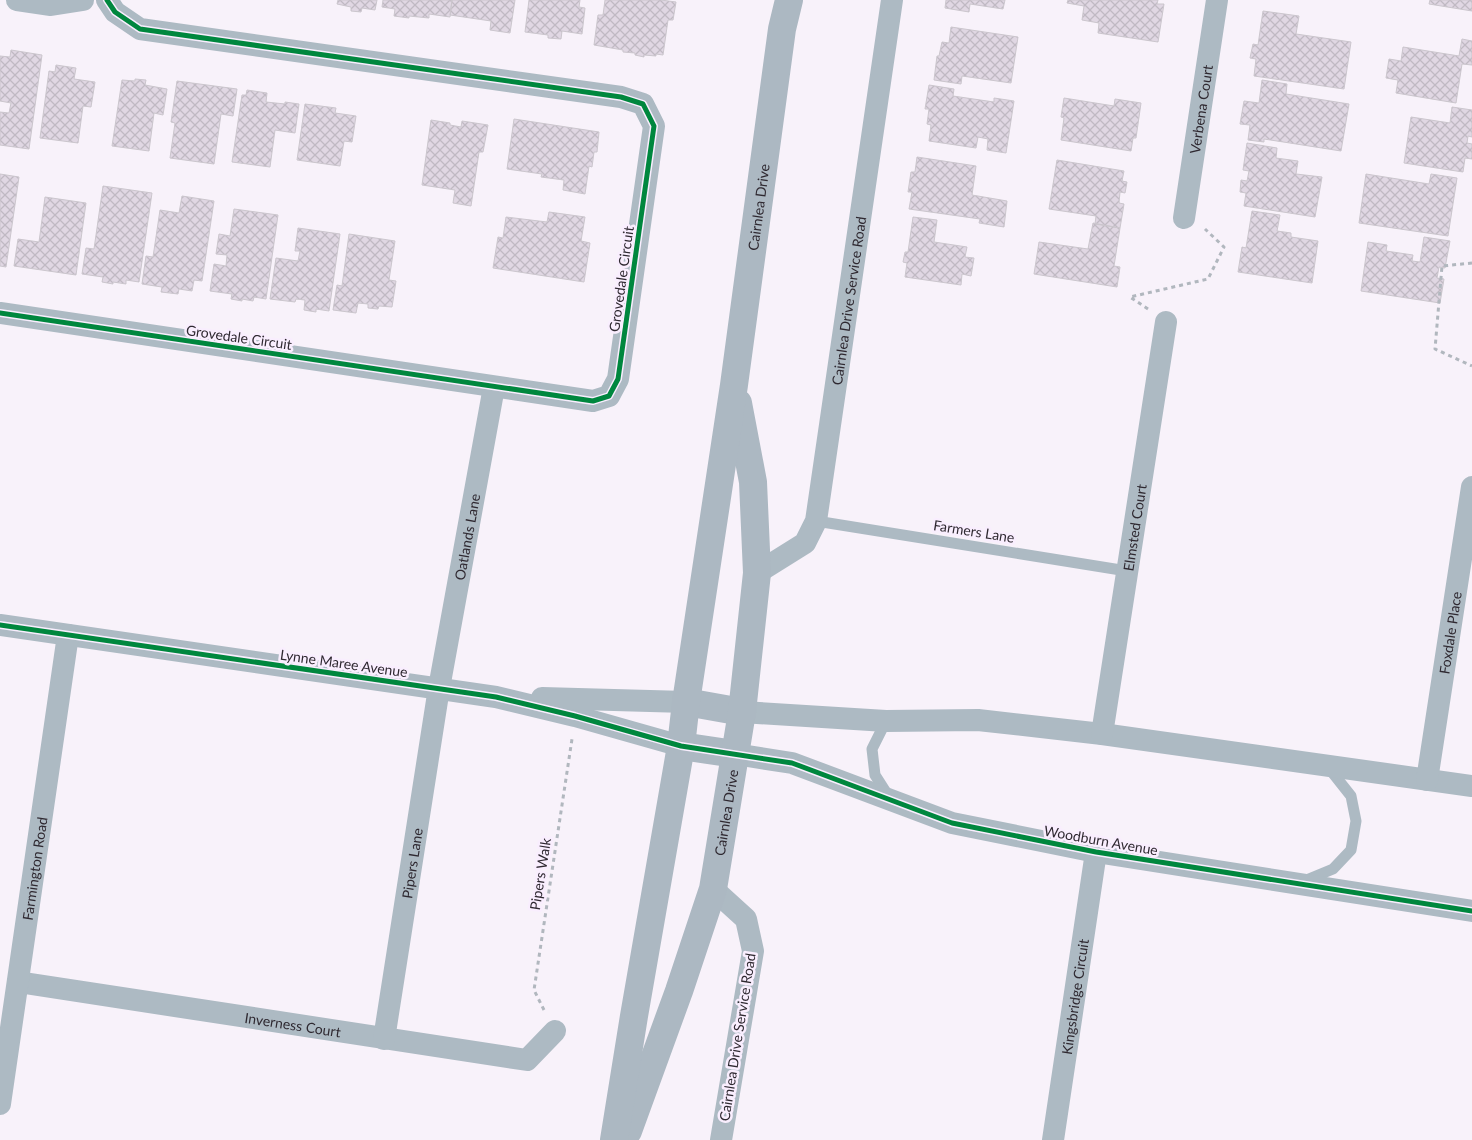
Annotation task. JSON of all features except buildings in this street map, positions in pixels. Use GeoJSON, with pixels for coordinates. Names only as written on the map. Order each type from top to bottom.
{"type":"FeatureCollection","features":[{"type":"Feature","properties":{"kind":"street"},"geometry":{"type":"LineString","coordinates":[[17,0],[51,5],[83,0]]}},
{"type":"Feature","properties":{"kind":"street","name":"Grovedale Circuit"},"geometry":{"type":"LineString","coordinates":[[0,313],[593,401],[609,396],[618,379],[654,126],[643,104],[621,97],[140,29],[115,12],[107,0]]}},
{"type":"Feature","properties":{"kind":"street","name":"Cairnlea Drive"},"geometry":{"type":"LineString","coordinates":[[614,1140],[681,746],[734,385],[782,29],[789,0]]}},
{"type":"Feature","properties":{"kind":"street","name":"Cairnlea Drive"},"geometry":{"type":"LineString","coordinates":[[782,29],[797,0]]}},
{"type":"Feature","properties":{"kind":"street","name":"Cairnlea Drive Service Road"},"geometry":{"type":"LineString","coordinates":[[757,573],[805,543],[816,521],[892,0]]}},
{"type":"Feature","properties":{"kind":"street","name":"Verbena Court"},"geometry":{"type":"LineString","coordinates":[[1184,214],[1217,0]]}},
{"type":"Feature","properties":{"kind":"street","name":"Elmsted Court"},"geometry":{"type":"LineString","coordinates":[[1102,734],[1166,322]]}},
{"type":"Feature","properties":{"kind":"street","name":"Cairnlea Drive"},"geometry":{"type":"LineString","coordinates":[[625,1140],[679,991],[713,889],[742,712],[757,573],[753,482],[734,385]]}},
{"type":"Feature","properties":{"kind":"street","name":"Oatlands Lane"},"geometry":{"type":"LineString","coordinates":[[439,688],[494,386]]}},
{"type":"Feature","properties":{"kind":"street","name":"Foxdale Place"},"geometry":{"type":"LineString","coordinates":[[1427,780],[1472,487]]}},
{"type":"Feature","properties":{"kind":"street","name":"Lynne Maree Avenue"},"geometry":{"type":"LineString","coordinates":[[0,625],[496,697],[575,716],[681,746]]}},
{"type":"Feature","properties":{"kind":"street","name":"Farmington Road"},"geometry":{"type":"LineString","coordinates":[[0,1104],[68,635]]}},
{"type":"Feature","properties":{"kind":"street","name":"Pipers Lane"},"geometry":{"type":"LineString","coordinates":[[384,1039],[439,688]]}},
{"type":"Feature","properties":{"kind":"street","name":"Lynne Maree Avenue"},"geometry":{"type":"LineString","coordinates":[[496,697],[686,702]]}},
{"type":"Feature","properties":{"kind":"street"},"geometry":{"type":"LineString","coordinates":[[686,702],[742,712],[886,720],[978,720],[1102,734],[1472,786]]}},
{"type":"Feature","properties":{"kind":"street"},"geometry":{"type":"LineString","coordinates":[[681,746],[735,754]]}},
{"type":"Feature","properties":{"kind":"street","name":"Woodburn Avenue"},"geometry":{"type":"LineString","coordinates":[[735,754],[792,763],[952,823],[1096,852],[1472,911]]}},
{"type":"Feature","properties":{"kind":"street","name":"Kingsbridge Circuit"},"geometry":{"type":"LineString","coordinates":[[1054,1140],[1096,852]]}},
{"type":"Feature","properties":{"kind":"street","name":"Cairnlea Drive Service Road"},"geometry":{"type":"LineString","coordinates":[[713,889],[746,919],[753,951],[721,1140]]}},
{"type":"Feature","properties":{"kind":"street","name":"Inverness Court"},"geometry":{"type":"LineString","coordinates":[[18,982],[527,1060],[555,1031]]}},
{"type":"Feature","properties":{"kind":"lane","name":"Farmers Lane"},"geometry":{"type":"LineString","coordinates":[[816,521],[1127,571]]}},
{"type":"Feature","properties":{"kind":"lane"},"geometry":{"type":"LineString","coordinates":[[886,720],[872,749],[875,774],[892,801]]}},
{"type":"Feature","properties":{"kind":"lane"},"geometry":{"type":"LineString","coordinates":[[1296,884],[1333,869],[1351,850],[1356,821],[1351,796],[1327,766]]}},
{"type":"Feature","properties":{"kind":"path"},"geometry":{"type":"LineString","coordinates":[[1166,322],[1130,297],[1208,279],[1224,246],[1184,214]]}},
{"type":"Feature","properties":{"kind":"path"},"geometry":{"type":"LineString","coordinates":[[1472,263],[1442,266],[1435,349],[1472,366]]}},
{"type":"Feature","properties":{"kind":"cycle path"},"geometry":{"type":"LineString","coordinates":[[0,313],[593,401],[609,396],[618,379],[654,126],[643,104],[621,97],[140,29],[115,12],[107,0]]}},
{"type":"Feature","properties":{"kind":"cycle path"},"geometry":{"type":"LineString","coordinates":[[0,625],[496,697],[575,716],[681,746],[792,763],[952,823],[1096,852],[1472,911]]}}]}
